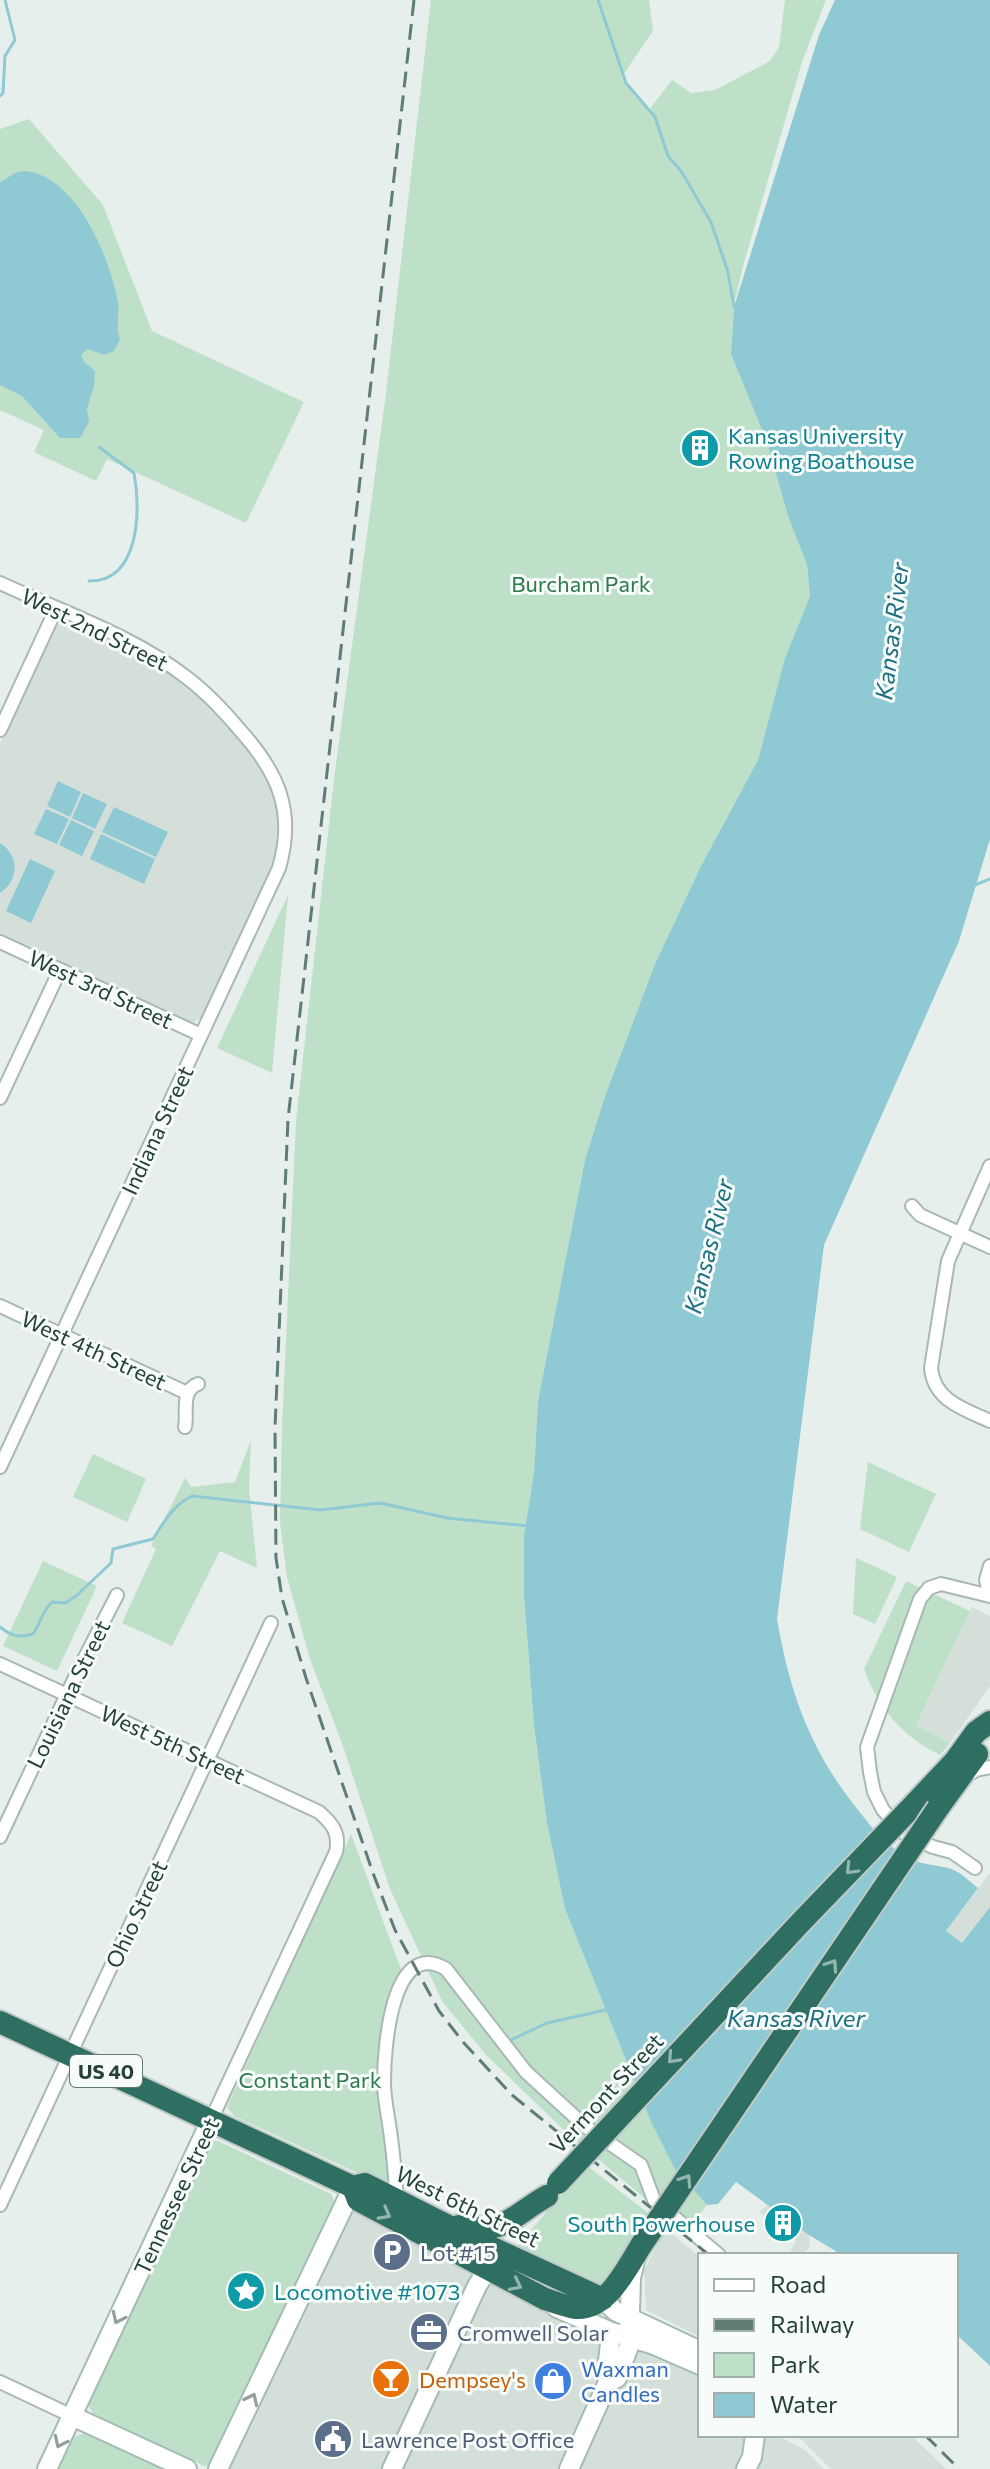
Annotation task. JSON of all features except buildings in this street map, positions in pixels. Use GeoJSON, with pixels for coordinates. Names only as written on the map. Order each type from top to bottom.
{"type":"FeatureCollection","features":[{"type":"Feature","properties":{"kind":"highway","name":"US 40"},"geometry":{"type":"LineString","coordinates":[[603,2299],[640,2249],[955,1761],[976,1732],[990,1722]]}},
{"type":"Feature","properties":{"kind":"highway","name":"US 40"},"geometry":{"type":"LineString","coordinates":[[930,1802],[955,1786],[990,1734]]}},
{"type":"Feature","properties":{"kind":"highway","name":"Vermont Street"},"geometry":{"type":"LineString","coordinates":[[494,2261],[552,2189],[801,1922],[930,1802]]}},
{"type":"Feature","properties":{"kind":"highway","name":"West 6th Street"},"geometry":{"type":"LineString","coordinates":[[0,2022],[353,2187],[365,2184],[397,2200],[439,2222],[545,2299],[577,2308],[590,2307],[603,2299]]}},
{"type":"Feature","properties":{"kind":"highway","name":"West 6th Street"},"geometry":{"type":"LineString","coordinates":[[353,2187],[358,2200],[494,2261],[603,2299]]}},
{"type":"Feature","properties":{"kind":"highway","name":"US 40"},"geometry":{"type":"LineString","coordinates":[[439,2222],[494,2229],[552,2189]]}},
{"type":"Feature","properties":{"kind":"street","name":"West 2nd Street"},"geometry":{"type":"LineString","coordinates":[[0,583],[143,650],[186,676],[252,744],[280,788]]}},
{"type":"Feature","properties":{"kind":"street"},"geometry":{"type":"LineString","coordinates":[[0,730],[56,609]]}},
{"type":"Feature","properties":{"kind":"street","name":"Indiana Street"},"geometry":{"type":"LineString","coordinates":[[0,1467],[279,868],[285,829],[280,788]]}},
{"type":"Feature","properties":{"kind":"street","name":"West 3rd Street"},"geometry":{"type":"LineString","coordinates":[[0,942],[201,1035]]}},
{"type":"Feature","properties":{"kind":"street"},"geometry":{"type":"LineString","coordinates":[[0,1098],[60,970]]}},
{"type":"Feature","properties":{"kind":"street"},"geometry":{"type":"LineString","coordinates":[[990,1166],[945,1271],[932,1379],[936,1390],[949,1402],[990,1421]]}},
{"type":"Feature","properties":{"kind":"street"},"geometry":{"type":"LineString","coordinates":[[912,1206],[920,1215],[990,1247]]}},
{"type":"Feature","properties":{"kind":"street","name":"West 4th Street"},"geometry":{"type":"LineString","coordinates":[[0,1306],[187,1393]]}},
{"type":"Feature","properties":{"kind":"street"},"geometry":{"type":"LineString","coordinates":[[185,1427],[187,1393],[198,1384]]}},
{"type":"Feature","properties":{"kind":"street"},"geometry":{"type":"LineString","coordinates":[[975,1868],[952,1852],[904,1833],[883,1810],[874,1792],[867,1747],[920,1599],[929,1588],[941,1584],[990,1596],[986,1580],[990,1566]]}},
{"type":"Feature","properties":{"kind":"street","name":"Louisiana Street"},"geometry":{"type":"LineString","coordinates":[[0,1837],[117,1595]]}},
{"type":"Feature","properties":{"kind":"street","name":"Ohio Street"},"geometry":{"type":"LineString","coordinates":[[0,2205],[271,1623]]}},
{"type":"Feature","properties":{"kind":"street","name":"West 5th Street"},"geometry":{"type":"LineString","coordinates":[[0,1664],[319,1812],[337,1835]]}},
{"type":"Feature","properties":{"kind":"street"},"geometry":{"type":"LineString","coordinates":[[955,1786],[976,1770],[990,1767]]}},
{"type":"Feature","properties":{"kind":"street","name":"Tennessee Street"},"geometry":{"type":"LineString","coordinates":[[47,2469],[336,1852],[337,1835]]}},
{"type":"Feature","properties":{"kind":"street"},"geometry":{"type":"LineString","coordinates":[[397,2200],[383,2085],[389,2027],[402,1981],[414,1967],[431,1963],[446,1969],[526,2072],[586,2127],[641,2165],[654,2200],[717,2253]]}},
{"type":"Feature","properties":{"kind":"street"},"geometry":{"type":"LineString","coordinates":[[218,2469],[353,2187]]}},
{"type":"Feature","properties":{"kind":"street"},"geometry":{"type":"LineString","coordinates":[[608,2382],[617,2378],[630,2338],[631,2278],[640,2249]]}},
{"type":"Feature","properties":{"kind":"street","name":"Vermont Street"},"geometry":{"type":"LineString","coordinates":[[392,2469],[477,2286],[494,2261]]}},
{"type":"Feature","properties":{"kind":"street","name":"West 6th Street"},"geometry":{"type":"LineString","coordinates":[[545,2299],[562,2312],[698,2364]]}},
{"type":"Feature","properties":{"kind":"street","name":"West 6th Street"},"geometry":{"type":"LineString","coordinates":[[603,2299],[615,2311],[698,2350]]}},
{"type":"Feature","properties":{"kind":"street"},"geometry":{"type":"LineString","coordinates":[[569,2469],[608,2382],[609,2331]]}},
{"type":"Feature","properties":{"kind":"street"},"geometry":{"type":"LineString","coordinates":[[0,2382],[187,2469]]}},
{"type":"Feature","properties":{"kind":"street"},"geometry":{"type":"LineString","coordinates":[[746,2469],[752,2457],[755,2437]]}},
{"type":"Feature","properties":{"kind":"shaded area"},"geometry":{"type":"Polygon","coordinates":[[[61,621],[72,622],[160,665],[199,696],[252,754],[274,793],[276,846],[271,870],[202,1017],[193,1023],[0,936],[0,743],[54,629],[61,621]]]}},
{"type":"Feature","properties":{"kind":"shaded area"},"geometry":{"type":"Polygon","coordinates":[[[972,1607],[990,1616],[990,1686],[950,1743],[916,1727],[972,1607]]]}},
{"type":"Feature","properties":{"kind":"shaded area"},"geometry":{"type":"Polygon","coordinates":[[[990,1873],[990,1907],[962,1943],[946,1931],[990,1873]]]}},
{"type":"Feature","properties":{"kind":"shaded area"},"geometry":{"type":"Polygon","coordinates":[[[353,2187],[471,2261],[698,2364],[698,2437],[780,2437],[805,2450],[824,2469],[218,2469],[353,2187]]]}},
{"type":"Feature","properties":{"kind":"shaded area","name":"South Powerhouse"},"geometry":{"type":"Polygon","coordinates":[[[769,2204],[809,2235],[810,2247],[804,2253],[789,2253],[796,2241],[759,2212],[769,2204]]]}},
{"type":"Feature","properties":{"kind":"shaded area"},"geometry":{"type":"Polygon","coordinates":[[[666,2229],[698,2255],[698,2336],[646,2310],[644,2270],[666,2229]]]}},
{"type":"Feature","properties":{"kind":"shaded area"},"geometry":{"type":"Polygon","coordinates":[[[799,2437],[913,2437],[946,2469],[831,2469],[799,2437]]]}},
{"type":"Feature","properties":{"kind":"green space","name":"Burcham Park"},"geometry":{"type":"Polygon","coordinates":[[[431,0],[649,0],[653,31],[623,75],[633,94],[649,110],[672,80],[691,93],[715,90],[770,61],[779,47],[785,0],[826,0],[802,62],[742,270],[734,305],[731,354],[767,442],[788,516],[807,565],[810,596],[785,658],[758,760],[701,866],[655,964],[605,1096],[585,1160],[538,1401],[534,1473],[524,1535],[524,1596],[534,1725],[547,1823],[565,1909],[651,2122],[675,2168],[707,2205],[685,2232],[568,2134],[486,2055],[442,2001],[390,1889],[344,1749],[310,1659],[287,1577],[280,1523],[296,1121],[334,779],[386,393],[431,0]]]}},
{"type":"Feature","properties":{"kind":"green space"},"geometry":{"type":"Polygon","coordinates":[[[29,119],[103,205],[152,331],[304,402],[246,523],[107,459],[96,481],[34,452],[44,430],[0,410],[0,129],[29,119]]]}},
{"type":"Feature","properties":{"kind":"green space"},"geometry":{"type":"Polygon","coordinates":[[[288,895],[272,1073],[217,1048],[288,895]]]}},
{"type":"Feature","properties":{"kind":"green space"},"geometry":{"type":"Polygon","coordinates":[[[251,1440],[249,1488],[257,1568],[220,1551],[172,1646],[122,1623],[156,1549],[151,1546],[185,1478],[191,1487],[235,1482],[251,1440]]]}},
{"type":"Feature","properties":{"kind":"green space"},"geometry":{"type":"Polygon","coordinates":[[[93,1454],[146,1479],[127,1522],[73,1497],[93,1454]]]}},
{"type":"Feature","properties":{"kind":"green space"},"geometry":{"type":"Polygon","coordinates":[[[868,1462],[936,1494],[909,1552],[860,1529],[868,1462]]]}},
{"type":"Feature","properties":{"kind":"green space"},"geometry":{"type":"Polygon","coordinates":[[[856,1558],[897,1577],[875,1624],[853,1614],[856,1558]]]}},
{"type":"Feature","properties":{"kind":"green space"},"geometry":{"type":"Polygon","coordinates":[[[43,1561],[97,1586],[57,1671],[3,1646],[43,1561]]]}},
{"type":"Feature","properties":{"kind":"green space"},"geometry":{"type":"Polygon","coordinates":[[[906,1581],[970,1611],[916,1726],[950,1743],[940,1755],[914,1739],[893,1720],[864,1669],[906,1581]]]}},
{"type":"Feature","properties":{"kind":"green space","name":"Constant Park"},"geometry":{"type":"Polygon","coordinates":[[[351,1834],[402,1972],[378,2058],[390,2188],[234,2116],[227,2107],[351,1834]]]}},
{"type":"Feature","properties":{"kind":"green space"},"geometry":{"type":"Polygon","coordinates":[[[211,2141],[218,2141],[331,2194],[335,2202],[213,2464],[204,2466],[94,2415],[87,2403],[211,2141]]]}},
{"type":"Feature","properties":{"kind":"green space"},"geometry":{"type":"Polygon","coordinates":[[[586,2165],[652,2216],[603,2289],[515,2249],[586,2165]]]}},
{"type":"Feature","properties":{"kind":"green space"},"geometry":{"type":"Polygon","coordinates":[[[84,2433],[164,2469],[56,2469],[70,2439],[84,2433]]]}},
{"type":"Feature","properties":{"kind":"water","name":"Kansas River"},"geometry":{"type":"Polygon","coordinates":[[[835,0],[990,0],[990,839],[959,941],[824,1245],[777,1619],[788,1672],[804,1720],[841,1788],[871,1826],[896,1850],[916,1861],[952,1869],[978,1888],[946,1931],[962,1943],[990,1907],[990,2366],[958,2336],[958,2253],[839,2253],[736,2182],[718,2204],[707,2205],[675,2169],[651,2122],[565,1909],[547,1823],[534,1725],[524,1596],[524,1535],[534,1473],[538,1401],[585,1160],[605,1096],[655,964],[701,866],[758,760],[785,658],[810,596],[807,565],[788,516],[767,442],[731,354],[734,307],[819,35],[835,0]]]}},
{"type":"Feature","properties":{"kind":"water"},"geometry":{"type":"Polygon","coordinates":[[[26,171],[44,177],[61,188],[88,222],[107,264],[118,303],[120,339],[114,351],[104,355],[88,349],[81,355],[95,371],[87,409],[89,422],[80,438],[60,438],[22,396],[0,385],[0,182],[17,172],[26,171]]]}},
{"type":"Feature","properties":{"kind":"water"},"geometry":{"type":"Polygon","coordinates":[[[58,781],[81,792],[70,817],[47,806],[58,781]]]}},
{"type":"Feature","properties":{"kind":"water"},"geometry":{"type":"Polygon","coordinates":[[[83,793],[107,804],[95,829],[72,818],[83,793]]]}},
{"type":"Feature","properties":{"kind":"water"},"geometry":{"type":"Polygon","coordinates":[[[114,807],[168,832],[156,857],[102,832],[114,807]]]}},
{"type":"Feature","properties":{"kind":"water"},"geometry":{"type":"Polygon","coordinates":[[[46,809],[69,819],[57,844],[34,834],[46,809]]]}},
{"type":"Feature","properties":{"kind":"water"},"geometry":{"type":"Polygon","coordinates":[[[71,820],[94,831],[82,856],[59,845],[71,820]]]}},
{"type":"Feature","properties":{"kind":"water"},"geometry":{"type":"Polygon","coordinates":[[[101,834],[155,859],[144,884],[90,859],[101,834]]]}},
{"type":"Feature","properties":{"kind":"water"},"geometry":{"type":"Polygon","coordinates":[[[0,843],[11,854],[15,868],[11,882],[0,893],[0,843]]]}},
{"type":"Feature","properties":{"kind":"water"},"geometry":{"type":"Polygon","coordinates":[[[30,859],[55,871],[31,923],[6,911],[30,859]]]}},
{"type":"Feature","properties":{"kind":"waterway"},"geometry":{"type":"LineString","coordinates":[[0,96],[3,93],[5,56],[15,40],[5,0]]}},
{"type":"Feature","properties":{"kind":"waterway"},"geometry":{"type":"LineString","coordinates":[[598,0],[626,83],[655,117],[668,156],[681,171],[711,222],[728,272],[734,307]]}},
{"type":"Feature","properties":{"kind":"waterway"},"geometry":{"type":"LineString","coordinates":[[89,581],[106,578],[119,570],[133,541],[136,523],[134,473],[99,447]]}},
{"type":"Feature","properties":{"kind":"waterway"},"geometry":{"type":"LineString","coordinates":[[975,885],[990,879]]}},
{"type":"Feature","properties":{"kind":"waterway"},"geometry":{"type":"LineString","coordinates":[[0,1627],[15,1635],[33,1634],[52,1602],[65,1603],[76,1596],[111,1563],[113,1549],[153,1539],[174,1509],[192,1496],[321,1510],[380,1503],[447,1518],[529,1526]]}},
{"type":"Feature","properties":{"kind":"waterway"},"geometry":{"type":"LineString","coordinates":[[511,2040],[547,2023],[610,2009]]}},
{"type":"Feature","properties":{"kind":"railway"},"geometry":{"type":"LineString","coordinates":[[414,0],[288,1119],[275,1428],[276,1558],[282,1598],[306,1678],[373,1873],[395,1930],[439,2011],[512,2095],[707,2253]]}},
{"type":"Feature","properties":{"kind":"railway"},"geometry":{"type":"LineString","coordinates":[[927,2437],[959,2469]]}},
{"type":"Feature","properties":{"kind":"place","name":"Kansas University Rowing Boathouse"},"geometry":{"type":"Point","coordinates":[700,448]}},
{"type":"Feature","properties":{"kind":"place","name":"South Powerhouse"},"geometry":{"type":"Point","coordinates":[783,2223]}},
{"type":"Feature","properties":{"kind":"place","name":"Lot #15"},"geometry":{"type":"Point","coordinates":[392,2252]}},
{"type":"Feature","properties":{"kind":"place","name":"Locomotive #1073"},"geometry":{"type":"Point","coordinates":[246,2291]}},
{"type":"Feature","properties":{"kind":"place","name":"Cromwell Solar"},"geometry":{"type":"Point","coordinates":[429,2332]}},
{"type":"Feature","properties":{"kind":"place","name":"Dempsey's"},"geometry":{"type":"Point","coordinates":[391,2379]}},
{"type":"Feature","properties":{"kind":"place","name":"Waxman Candles"},"geometry":{"type":"Point","coordinates":[553,2381]}},
{"type":"Feature","properties":{"kind":"place","name":"Lawrence Post Office"},"geometry":{"type":"Point","coordinates":[333,2439]}}]}
